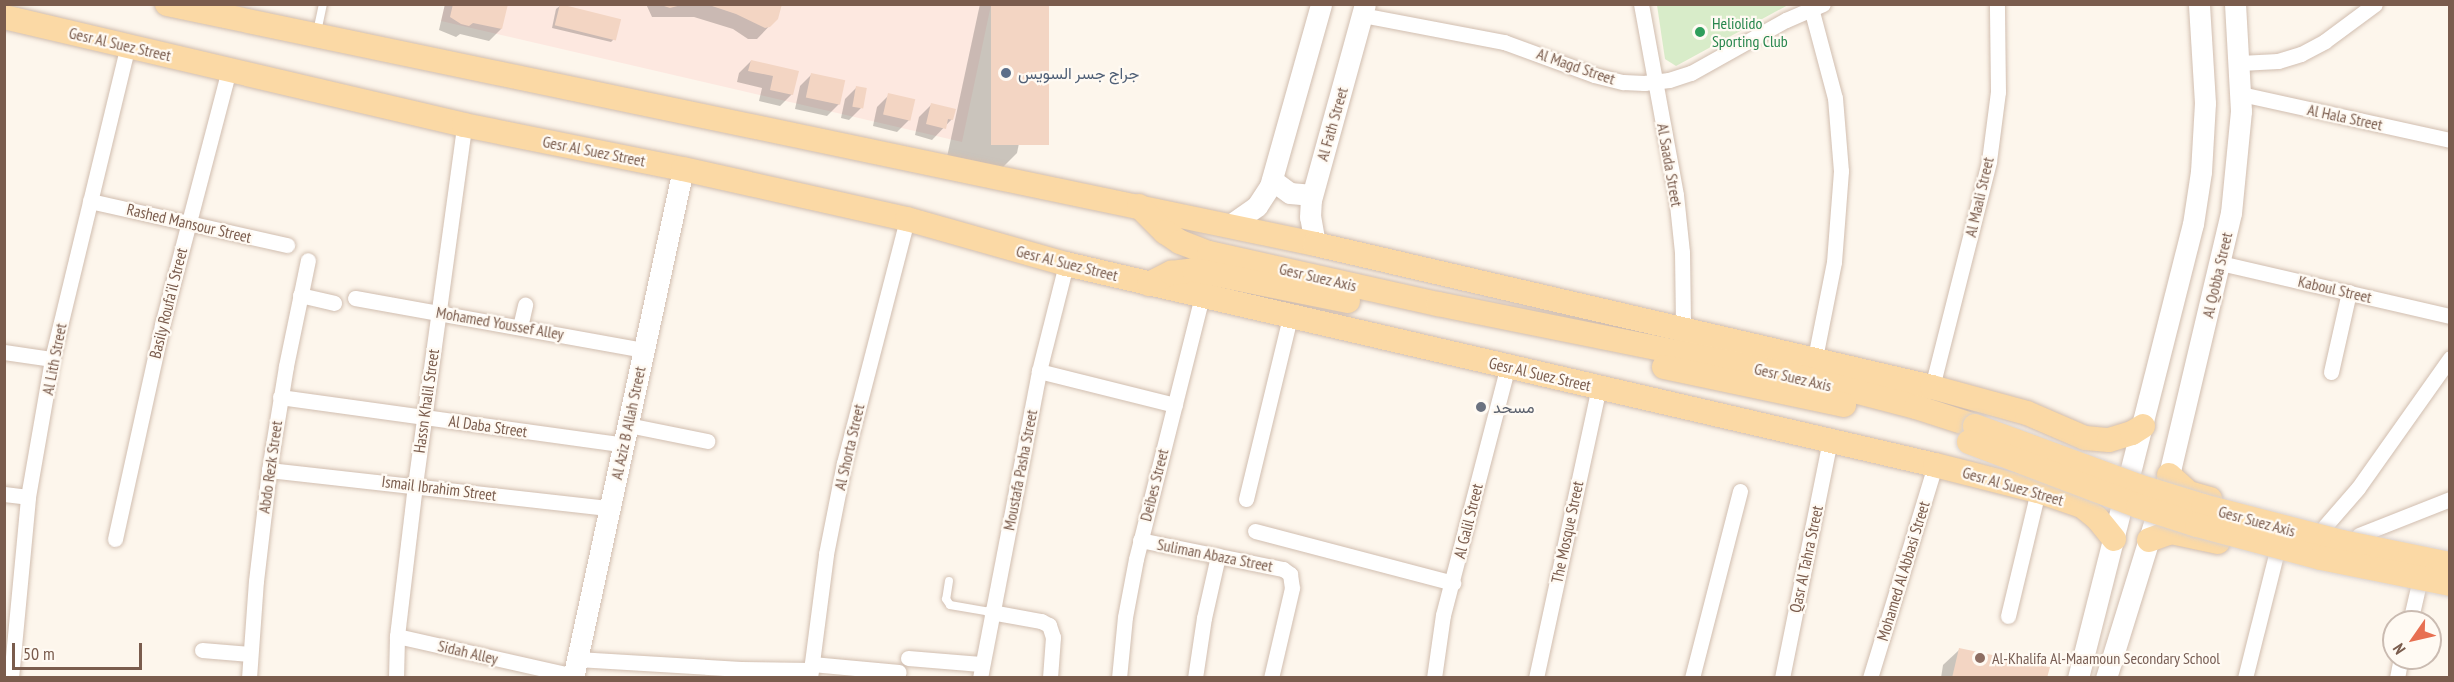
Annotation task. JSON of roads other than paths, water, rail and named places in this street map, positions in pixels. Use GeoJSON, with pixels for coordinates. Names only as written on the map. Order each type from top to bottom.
{"type":"FeatureCollection","features":[{"type":"Feature","properties":{"kind":"main road"},"geometry":{"type":"LineString","coordinates":[[167,4],[316,37],[1315,244],[1815,358],[1932,387],[2026,413],[2085,438],[2109,440],[2143,426]]}},
{"type":"Feature","properties":{"kind":"main road"},"geometry":{"type":"LineString","coordinates":[[1230,225],[1257,206],[1272,180],[1321,4]]}},
{"type":"Feature","properties":{"kind":"main road","name":"Al Qobba Street"},"geometry":{"type":"LineString","coordinates":[[2078,678],[2186,258],[2199,190],[2205,86],[2199,4]]}},
{"type":"Feature","properties":{"kind":"main road","name":"Al Qobba Street"},"geometry":{"type":"LineString","coordinates":[[2106,678],[2169,475],[2220,263],[2236,179],[2241,94],[2235,4]]}},
{"type":"Feature","properties":{"kind":"main road","name":"Al Fath Street"},"geometry":{"type":"LineString","coordinates":[[1315,244],[1310,217],[1312,195],[1363,10]]}},
{"type":"Feature","properties":{"kind":"main road","name":"Gesr Al Suez Street"},"geometry":{"type":"LineString","coordinates":[[4,17],[465,125],[683,169],[907,219],[1066,264],[1149,284],[1935,465],[2038,491],[2082,506],[2097,518],[2114,539]]}},
{"type":"Feature","properties":{"kind":"main road","name":"Al Aziz B Allah Street"},"geometry":{"type":"LineString","coordinates":[[575,671],[683,169]]}},
{"type":"Feature","properties":{"kind":"main road"},"geometry":{"type":"LineString","coordinates":[[1272,180],[1290,193],[1312,195]]}},
{"type":"Feature","properties":{"kind":"main road","name":"Gesr Suez Axis"},"geometry":{"type":"LineString","coordinates":[[1139,206],[1165,232],[1180,242],[1209,253],[1438,304],[1800,377],[1916,407],[1972,434],[2138,506],[2197,525],[2321,558],[2450,584]]}},
{"type":"Feature","properties":{"kind":"main road","name":"Gesr Suez Axis"},"geometry":{"type":"LineString","coordinates":[[1149,284],[1171,273],[1206,271],[1809,397],[1912,423],[1972,434],[2203,506],[2342,542],[2450,564]]}},
{"type":"Feature","properties":{"kind":"main road"},"geometry":{"type":"LineString","coordinates":[[2038,491],[2063,482],[2073,468],[2073,442],[2063,428]]}},
{"type":"Feature","properties":{"kind":"main road"},"geometry":{"type":"LineString","coordinates":[[2169,475],[2181,488],[2198,496],[2359,535],[2450,552]]}},
{"type":"Feature","properties":{"kind":"main road"},"geometry":{"type":"LineString","coordinates":[[2187,534],[2184,517],[2186,509],[2198,496]]}},
{"type":"Feature","properties":{"kind":"main road"},"geometry":{"type":"LineString","coordinates":[[2149,540],[2171,532],[2187,534],[2450,592]]}},
{"type":"Feature","properties":{"kind":"street","name":"Al Saada Street"},"geometry":{"type":"LineString","coordinates":[[1641,4],[1678,214],[1683,328]]}},
{"type":"Feature","properties":{"kind":"street","name":"Al Maali Street"},"geometry":{"type":"LineString","coordinates":[[1932,387],[1989,161],[1998,92],[1997,4]]}},
{"type":"Feature","properties":{"kind":"street"},"geometry":{"type":"LineString","coordinates":[[2240,63],[2278,61],[2301,54],[2325,41],[2375,4]]}},
{"type":"Feature","properties":{"kind":"street","name":"Al Magd Street"},"geometry":{"type":"LineString","coordinates":[[1363,10],[1504,42],[1613,80],[1654,82],[1698,69],[1817,6],[1835,98],[1841,171],[1834,262],[1815,358]]}},
{"type":"Feature","properties":{"kind":"street","name":"Al Lith Street"},"geometry":{"type":"LineString","coordinates":[[11,678],[28,497],[52,359],[128,46]]}},
{"type":"Feature","properties":{"kind":"street","name":"Basily Roufa'il Street"},"geometry":{"type":"LineString","coordinates":[[115,539],[188,222],[229,69]]}},
{"type":"Feature","properties":{"kind":"street","name":"Al Hala Street"},"geometry":{"type":"LineString","coordinates":[[2241,94],[2450,140]]}},
{"type":"Feature","properties":{"kind":"street","name":"Hassn Khalil Street"},"geometry":{"type":"LineString","coordinates":[[396,678],[397,636],[423,417],[465,125]]}},
{"type":"Feature","properties":{"kind":"street","name":"Rashed Mansour Street"},"geometry":{"type":"LineString","coordinates":[[90,201],[288,245]]}},
{"type":"Feature","properties":{"kind":"street","name":"Al Shorta Street"},"geometry":{"type":"LineString","coordinates":[[811,670],[826,554],[844,463],[907,219]]}},
{"type":"Feature","properties":{"kind":"street","name":"Abdo Rezk Street"},"geometry":{"type":"LineString","coordinates":[[249,678],[269,470],[280,398],[308,260]]}},
{"type":"Feature","properties":{"kind":"street","name":"Kaboul Street"},"geometry":{"type":"LineString","coordinates":[[2220,263],[2450,316]]}},
{"type":"Feature","properties":{"kind":"street","name":"Moustafa Pasha Street"},"geometry":{"type":"LineString","coordinates":[[980,671],[1040,371],[1066,264]]}},
{"type":"Feature","properties":{"kind":"street"},"geometry":{"type":"LineString","coordinates":[[2331,372],[2349,292]]}},
{"type":"Feature","properties":{"kind":"street"},"geometry":{"type":"LineString","coordinates":[[300,295],[334,303]]}},
{"type":"Feature","properties":{"kind":"street","name":"Deibes Street"},"geometry":{"type":"LineString","coordinates":[[1119,678],[1125,617],[1140,540],[1202,296]]}},
{"type":"Feature","properties":{"kind":"street","name":"Mohamed Youssef Alley"},"geometry":{"type":"LineString","coordinates":[[355,298],[438,311],[644,350]]}},
{"type":"Feature","properties":{"kind":"street"},"geometry":{"type":"LineString","coordinates":[[520,327],[525,304]]}},
{"type":"Feature","properties":{"kind":"street"},"geometry":{"type":"LineString","coordinates":[[1246,499],[1290,317]]}},
{"type":"Feature","properties":{"kind":"street"},"geometry":{"type":"LineString","coordinates":[[4,352],[52,359]]}},
{"type":"Feature","properties":{"kind":"street"},"geometry":{"type":"LineString","coordinates":[[2325,526],[2358,488],[2450,358]]}},
{"type":"Feature","properties":{"kind":"street","name":"Al Galil Street"},"geometry":{"type":"LineString","coordinates":[[1434,678],[1443,615],[1508,366]]}},
{"type":"Feature","properties":{"kind":"street"},"geometry":{"type":"LineString","coordinates":[[1040,371],[1175,405]]}},
{"type":"Feature","properties":{"kind":"street","name":"The Mosque Street"},"geometry":{"type":"LineString","coordinates":[[1536,678],[1599,387]]}},
{"type":"Feature","properties":{"kind":"street","name":"Al Daba Street"},"geometry":{"type":"LineString","coordinates":[[280,398],[423,417],[707,441]]}},
{"type":"Feature","properties":{"kind":"street","name":"Qasr Al Tahra Street"},"geometry":{"type":"LineString","coordinates":[[1782,678],[1830,441]]}},
{"type":"Feature","properties":{"kind":"street","name":"Mohamed Al Abbasi Street"},"geometry":{"type":"LineString","coordinates":[[1870,678],[1935,465]]}},
{"type":"Feature","properties":{"kind":"street","name":"Ismail Ibrahim Street"},"geometry":{"type":"LineString","coordinates":[[269,470],[610,508]]}},
{"type":"Feature","properties":{"kind":"street"},"geometry":{"type":"LineString","coordinates":[[2008,616],[2038,491]]}},
{"type":"Feature","properties":{"kind":"street"},"geometry":{"type":"LineString","coordinates":[[1692,678],[1740,492]]}},
{"type":"Feature","properties":{"kind":"street"},"geometry":{"type":"LineString","coordinates":[[4,494],[28,497]]}},
{"type":"Feature","properties":{"kind":"street"},"geometry":{"type":"LineString","coordinates":[[2359,535],[2450,499]]}},
{"type":"Feature","properties":{"kind":"street"},"geometry":{"type":"LineString","coordinates":[[1255,531],[1453,583]]}},
{"type":"Feature","properties":{"kind":"street","name":"Suliman Abaza Street"},"geometry":{"type":"LineString","coordinates":[[1140,540],[1283,569],[1292,578],[1293,588],[1271,678]]}},
{"type":"Feature","properties":{"kind":"street"},"geometry":{"type":"LineString","coordinates":[[2246,678],[2276,555]]}},
{"type":"Feature","properties":{"kind":"street"},"geometry":{"type":"LineString","coordinates":[[1195,678],[1204,618],[1218,556]]}},
{"type":"Feature","properties":{"kind":"street"},"geometry":{"type":"LineString","coordinates":[[2413,610],[2418,586]]}},
{"type":"Feature","properties":{"kind":"street"},"geometry":{"type":"LineString","coordinates":[[991,612],[1041,621],[1049,626],[1053,637],[1050,678]]}},
{"type":"Feature","properties":{"kind":"street","name":"Sidah Alley"},"geometry":{"type":"LineString","coordinates":[[397,636],[575,671],[899,672]]}},
{"type":"Feature","properties":{"kind":"street"},"geometry":{"type":"LineString","coordinates":[[202,650],[250,654]]}},
{"type":"Feature","properties":{"kind":"street"},"geometry":{"type":"LineString","coordinates":[[908,658],[980,671]]}},
{"type":"Feature","properties":{"kind":"lane"},"geometry":{"type":"LineString","coordinates":[[316,37],[323,4]]}},
{"type":"Feature","properties":{"kind":"lane"},"geometry":{"type":"LineString","coordinates":[[949,581],[946,598],[950,605],[991,612]]}},
{"type":"Feature","properties":{"kind":"place","name":"Heliolido Sporting Club"},"geometry":{"type":"Point","coordinates":[1700,32]}},
{"type":"Feature","properties":{"kind":"place","name":"جراج جسر السويس"},"geometry":{"type":"Point","coordinates":[1006,73]}},
{"type":"Feature","properties":{"kind":"place","name":"مسحد"},"geometry":{"type":"Point","coordinates":[1481,407]}},
{"type":"Feature","properties":{"kind":"place","name":"Al-Khalifa Al-Maamoun Secondary School"},"geometry":{"type":"Point","coordinates":[1980,658]}}]}
